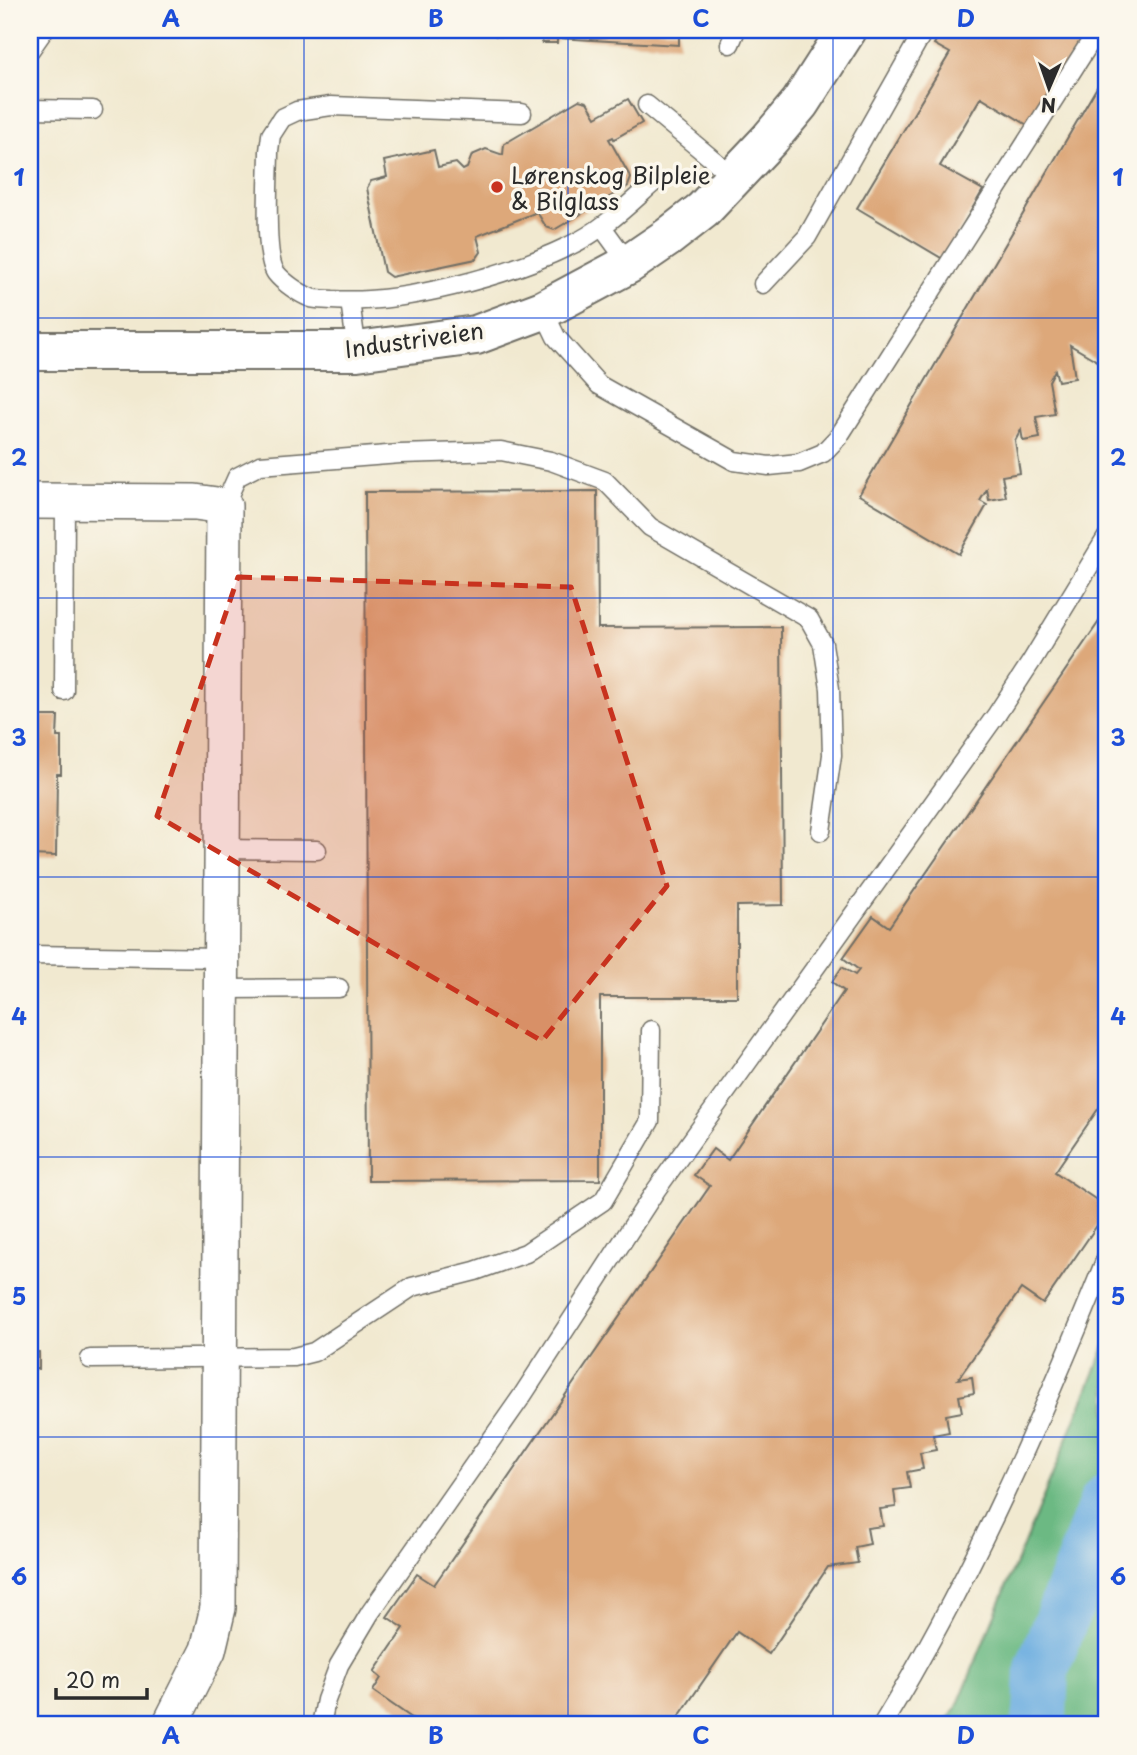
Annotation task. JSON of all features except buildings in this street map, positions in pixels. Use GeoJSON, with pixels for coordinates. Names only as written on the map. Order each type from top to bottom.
{"type":"FeatureCollection","features":[{"type":"Feature","properties":{"kind":"street","name":"Industriveien"},"geometry":{"type":"LineString","coordinates":[[30,351],[357,351],[476,335],[543,310],[629,264],[703,210],[800,103],[847,30]]}},
{"type":"Feature","properties":{"kind":"street"},"geometry":{"type":"LineString","coordinates":[[30,501],[195,502],[225,506],[218,1608],[208,1650],[170,1725]]}},
{"type":"Feature","properties":{"kind":"lane"},"geometry":{"type":"LineString","coordinates":[[30,50],[44,30]]}},
{"type":"Feature","properties":{"kind":"lane"},"geometry":{"type":"LineString","coordinates":[[763,284],[807,237],[924,30]]}},
{"type":"Feature","properties":{"kind":"lane"},"geometry":{"type":"LineString","coordinates":[[543,310],[556,337],[598,385],[734,461],[779,465],[799,463],[822,453],[839,436],[1098,30]]}},
{"type":"Feature","properties":{"kind":"lane"},"geometry":{"type":"LineString","coordinates":[[647,105],[734,177]]}},
{"type":"Feature","properties":{"kind":"lane"},"geometry":{"type":"LineString","coordinates":[[522,113],[331,106],[297,111],[282,118],[271,135],[269,152],[269,255],[275,272],[311,298],[350,301],[427,293],[506,270],[569,246],[602,227],[654,182]]}},
{"type":"Feature","properties":{"kind":"lane"},"geometry":{"type":"LineString","coordinates":[[30,109],[93,110]]}},
{"type":"Feature","properties":{"kind":"lane"},"geometry":{"type":"LineString","coordinates":[[602,227],[629,264]]}},
{"type":"Feature","properties":{"kind":"lane"},"geometry":{"type":"LineString","coordinates":[[350,301],[357,351]]}},
{"type":"Feature","properties":{"kind":"lane"},"geometry":{"type":"LineString","coordinates":[[225,506],[237,477],[260,465],[400,454],[501,451],[551,461],[605,481],[650,527],[808,619],[823,644],[830,690],[832,755],[821,831]]}},
{"type":"Feature","properties":{"kind":"lane"},"geometry":{"type":"LineString","coordinates":[[64,691],[65,502]]}},
{"type":"Feature","properties":{"kind":"lane"},"geometry":{"type":"LineString","coordinates":[[321,1725],[326,1700],[339,1665],[370,1613],[522,1396],[663,1179],[997,714],[1107,537]]}},
{"type":"Feature","properties":{"kind":"lane"},"geometry":{"type":"LineString","coordinates":[[222,849],[317,850]]}},
{"type":"Feature","properties":{"kind":"lane"},"geometry":{"type":"LineString","coordinates":[[30,956],[222,973],[339,988]]}},
{"type":"Feature","properties":{"kind":"lane"},"geometry":{"type":"LineString","coordinates":[[90,1359],[294,1357],[314,1352],[412,1287],[475,1271],[526,1253],[603,1201],[650,1121],[652,1030]]}},
{"type":"Feature","properties":{"kind":"lane"},"geometry":{"type":"LineString","coordinates":[[883,1725],[960,1588],[997,1513],[1058,1378],[1107,1256]]}},
{"type":"Feature","properties":{"kind":"highlighted area"},"geometry":{"type":"Polygon","coordinates":[[[238,577],[571,587],[667,886],[542,1041],[157,816],[238,577]]]}},
{"type":"Feature","properties":{"kind":"green space"},"geometry":{"type":"Polygon","coordinates":[[[1107,1342],[1107,1725],[943,1725],[956,1709],[1107,1342]]]}},
{"type":"Feature","properties":{"kind":"waterway"},"geometry":{"type":"LineString","coordinates":[[1037,1725],[1042,1669],[1107,1500]]}},
{"type":"Feature","properties":{"kind":"waterway"},"geometry":{"type":"LineString","coordinates":[[1097,1725],[1107,1717]]}},
{"type":"Feature","properties":{"kind":"place","name":"Lørenskog Bilpleie & Bilglass"},"geometry":{"type":"Point","coordinates":[497,187]}}]}
